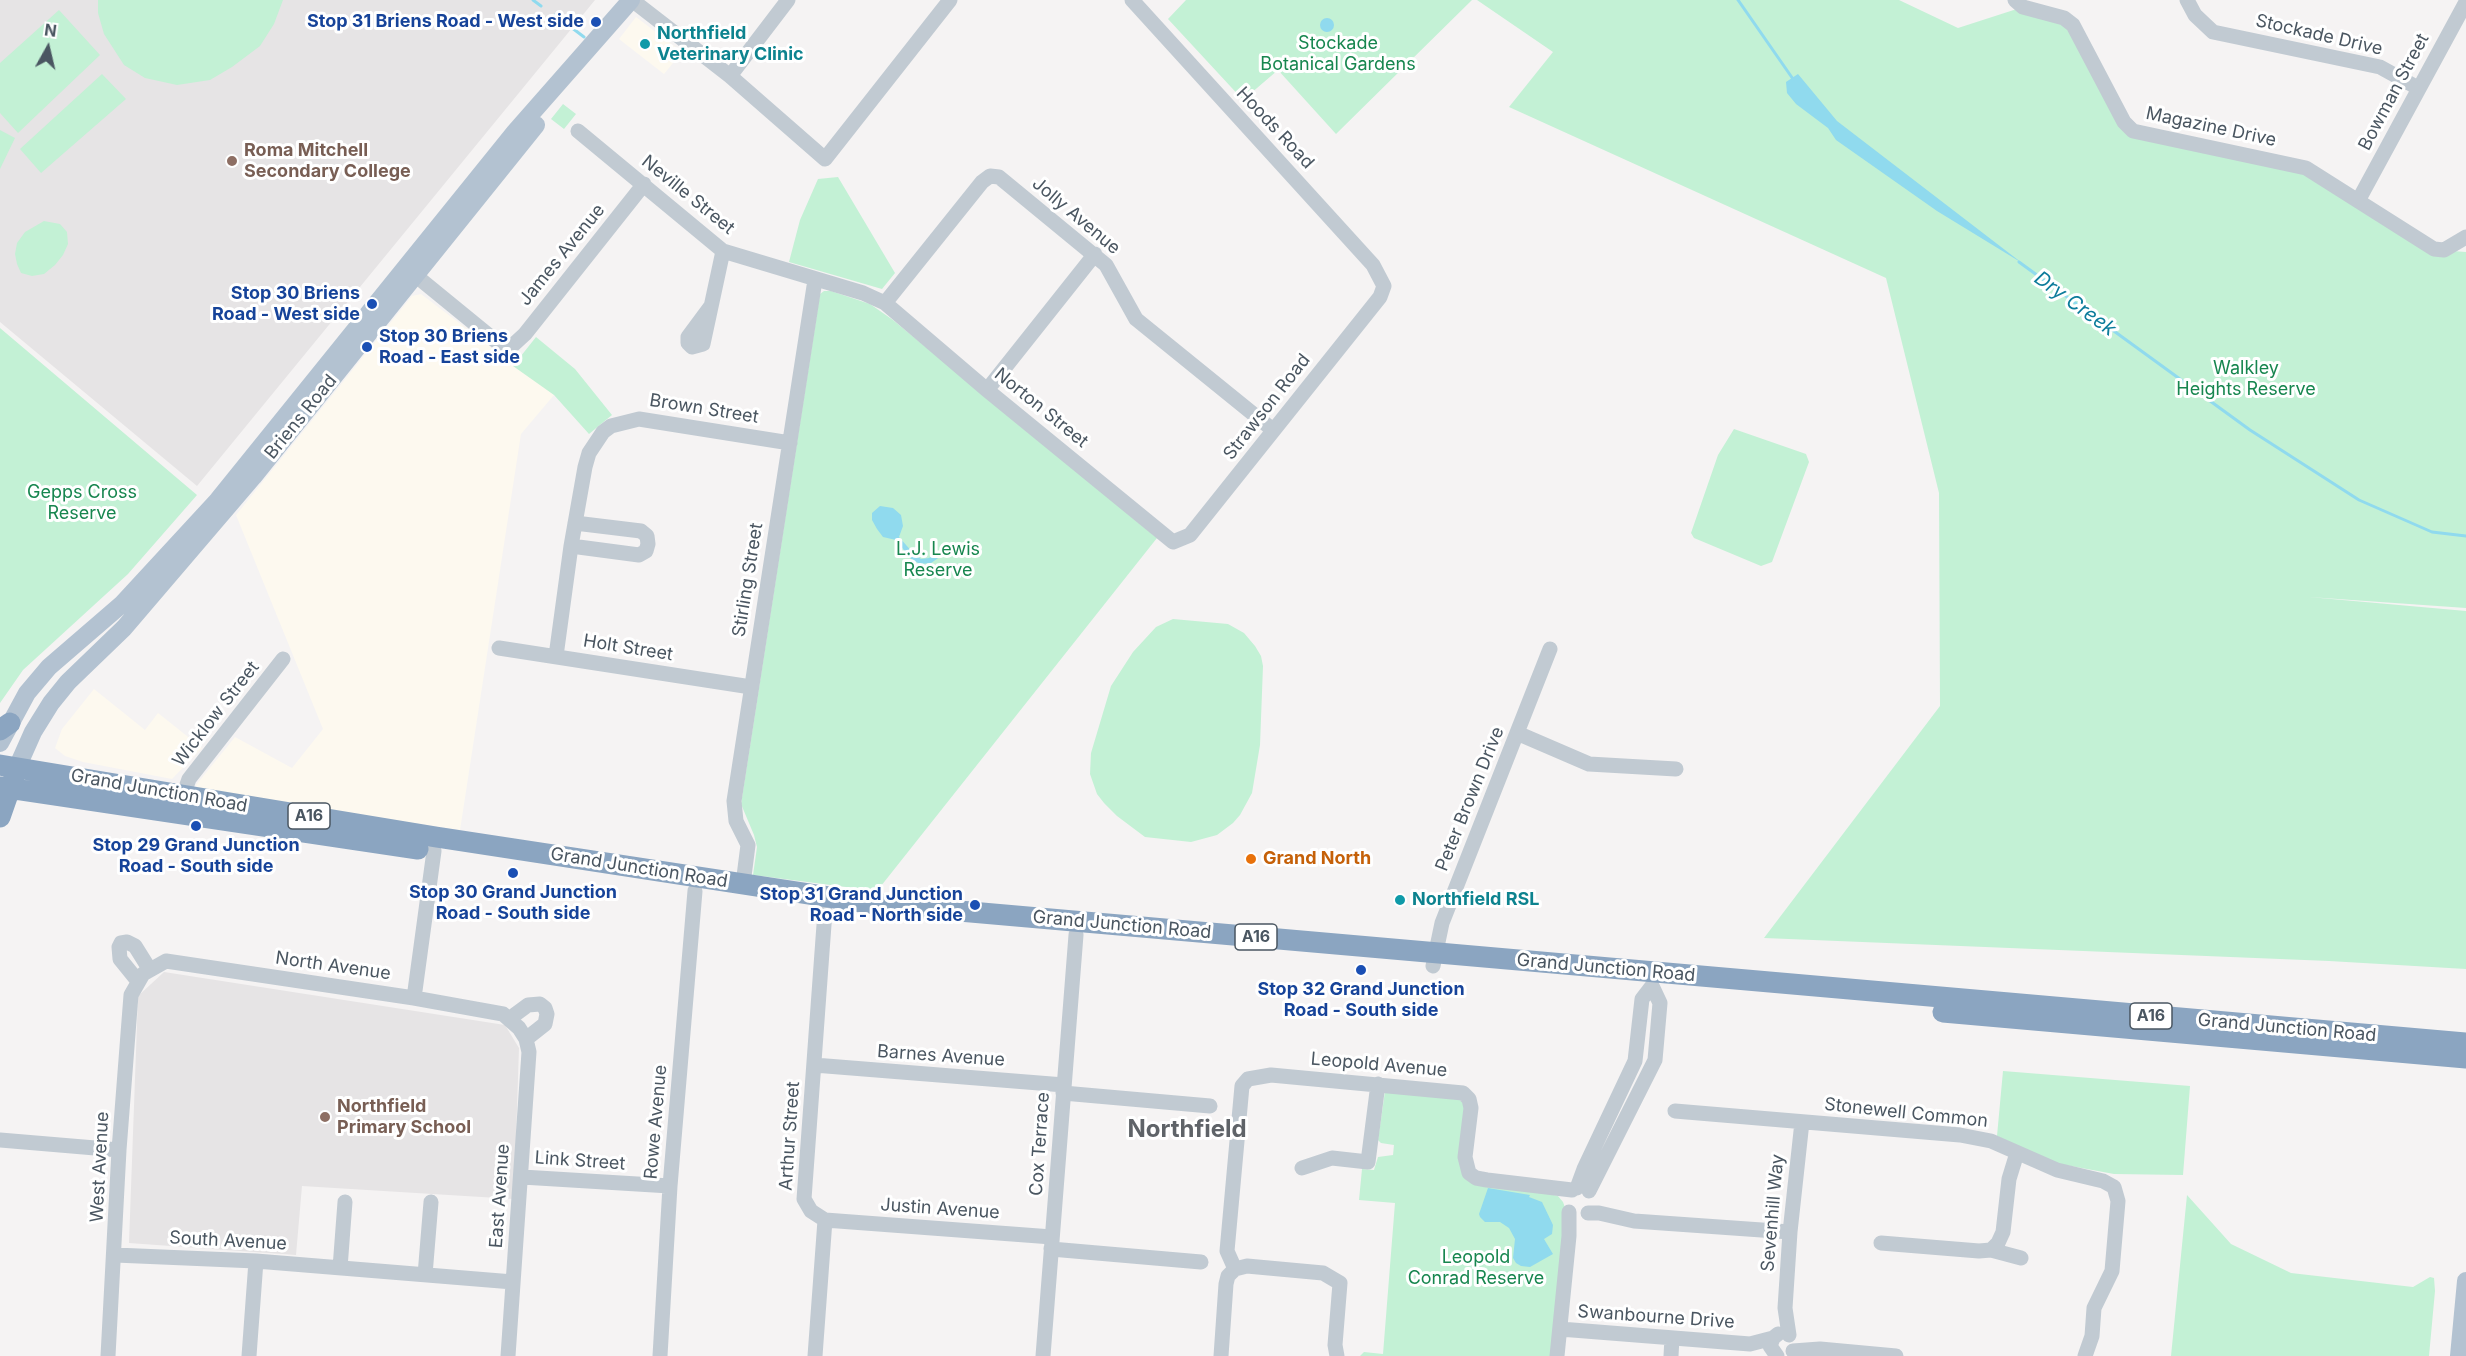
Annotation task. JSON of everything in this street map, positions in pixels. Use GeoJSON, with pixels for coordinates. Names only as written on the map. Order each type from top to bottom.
{"type":"FeatureCollection","features":[{"type":"Feature","properties":{"kind":"highway"},"geometry":{"type":"LineString","coordinates":[[0,817],[8,766]]}},
{"type":"Feature","properties":{"kind":"highway","name":"Grand Junction Road"},"geometry":{"type":"LineString","coordinates":[[8,766],[182,805]]}},
{"type":"Feature","properties":{"kind":"highway","name":"Grand Junction Road"},"geometry":{"type":"LineString","coordinates":[[5,787],[182,805],[742,891],[868,903],[1076,928]]}},
{"type":"Feature","properties":{"kind":"highway","name":"Grand Junction Road"},"geometry":{"type":"LineString","coordinates":[[611,871],[695,891],[742,891],[825,910],[1076,928],[1434,959],[2466,1058]]}},
{"type":"Feature","properties":{"kind":"highway","name":"Grand Junction Road"},"geometry":{"type":"LineString","coordinates":[[1652,979],[2466,1043]]}},
{"type":"Feature","properties":{"kind":"main road","name":"Briens Road"},"geometry":{"type":"LineString","coordinates":[[0,743],[5,727],[27,693],[49,667],[122,604],[218,500],[548,111],[580,59],[632,0]]}},
{"type":"Feature","properties":{"kind":"main road","name":"Briens Road"},"geometry":{"type":"LineString","coordinates":[[8,766],[68,682],[124,628],[194,547],[410,271]]}},
{"type":"Feature","properties":{"kind":"main road"},"geometry":{"type":"LineString","coordinates":[[2439,1056],[2466,1070]]}},
{"type":"Feature","properties":{"kind":"main road"},"geometry":{"type":"LineString","coordinates":[[2459,1356],[2466,1281]]}},
{"type":"Feature","properties":{"kind":"street"},"geometry":{"type":"LineString","coordinates":[[632,0],[730,76],[825,159],[950,0]]}},
{"type":"Feature","properties":{"kind":"street"},"geometry":{"type":"LineString","coordinates":[[730,76],[788,0]]}},
{"type":"Feature","properties":{"kind":"street","name":"Hoods Road"},"geometry":{"type":"LineString","coordinates":[[1132,0],[1374,265],[1384,286]]}},
{"type":"Feature","properties":{"kind":"street","name":"Magazine Drive"},"geometry":{"type":"LineString","coordinates":[[2015,0],[2024,8],[2064,18],[2073,25],[2124,122],[2133,131],[2306,168],[2428,246],[2444,250],[2466,237]]}},
{"type":"Feature","properties":{"kind":"street","name":"Stockade Drive"},"geometry":{"type":"LineString","coordinates":[[2187,0],[2195,15],[2213,32],[2380,67],[2418,88]]}},
{"type":"Feature","properties":{"kind":"street","name":"Bowman Street"},"geometry":{"type":"LineString","coordinates":[[2358,201],[2466,2]]}},
{"type":"Feature","properties":{"kind":"street","name":"Neville Street"},"geometry":{"type":"LineString","coordinates":[[578,130],[723,251],[863,293],[885,303]]}},
{"type":"Feature","properties":{"kind":"street","name":"Jolly Avenue"},"geometry":{"type":"LineString","coordinates":[[885,303],[982,182],[990,176],[999,177],[1095,254],[1114,275],[1136,320],[1273,430]]}},
{"type":"Feature","properties":{"kind":"street","name":"James Avenue"},"geometry":{"type":"LineString","coordinates":[[410,271],[497,342],[508,346],[513,345],[525,334],[644,184]]}},
{"type":"Feature","properties":{"kind":"street"},"geometry":{"type":"LineString","coordinates":[[711,306],[723,251]]}},
{"type":"Feature","properties":{"kind":"street"},"geometry":{"type":"LineString","coordinates":[[987,390],[1095,254]]}},
{"type":"Feature","properties":{"kind":"street","name":"Stirling Street"},"geometry":{"type":"LineString","coordinates":[[742,891],[748,845],[736,821],[734,801],[815,280]]}},
{"type":"Feature","properties":{"kind":"street","name":"Strawson Road"},"geometry":{"type":"LineString","coordinates":[[1173,542],[1190,535],[1380,297],[1384,286]]}},
{"type":"Feature","properties":{"kind":"street","name":"Norton Street"},"geometry":{"type":"LineString","coordinates":[[885,303],[987,390],[1173,542]]}},
{"type":"Feature","properties":{"kind":"street","name":"Brown Street"},"geometry":{"type":"LineString","coordinates":[[556,656],[571,546],[589,453],[603,432],[617,424],[639,418],[790,443]]}},
{"type":"Feature","properties":{"kind":"street"},"geometry":{"type":"LineString","coordinates":[[571,546],[639,555],[646,551],[648,544],[647,536],[641,531],[575,523]]}},
{"type":"Feature","properties":{"kind":"street","name":"Holt Street"},"geometry":{"type":"LineString","coordinates":[[500,648],[751,687]]}},
{"type":"Feature","properties":{"kind":"street","name":"Peter Brown Drive"},"geometry":{"type":"LineString","coordinates":[[1434,959],[1442,923],[1550,649]]}},
{"type":"Feature","properties":{"kind":"street","name":"Wicklow Street"},"geometry":{"type":"LineString","coordinates":[[182,805],[189,779],[283,659]]}},
{"type":"Feature","properties":{"kind":"street"},"geometry":{"type":"LineString","coordinates":[[1517,733],[1588,764],[1676,769]]}},
{"type":"Feature","properties":{"kind":"street"},"geometry":{"type":"LineString","coordinates":[[414,998],[435,844]]}},
{"type":"Feature","properties":{"kind":"street","name":"Rowe Avenue"},"geometry":{"type":"LineString","coordinates":[[660,1356],[670,1186],[695,891]]}},
{"type":"Feature","properties":{"kind":"street","name":"Arthur Street"},"geometry":{"type":"LineString","coordinates":[[825,910],[804,1199],[811,1210],[825,1220]]}},
{"type":"Feature","properties":{"kind":"street","name":"Cox Terrace"},"geometry":{"type":"LineString","coordinates":[[1043,1356],[1076,928]]}},
{"type":"Feature","properties":{"kind":"street"},"geometry":{"type":"LineString","coordinates":[[121,943],[120,959],[143,975]]}},
{"type":"Feature","properties":{"kind":"street","name":"North Avenue"},"geometry":{"type":"LineString","coordinates":[[143,975],[166,961],[414,998],[503,1014],[518,1029]]}},
{"type":"Feature","properties":{"kind":"street","name":"West Avenue"},"geometry":{"type":"LineString","coordinates":[[108,1356],[119,1150],[131,995],[143,975]]}},
{"type":"Feature","properties":{"kind":"street"},"geometry":{"type":"LineString","coordinates":[[1557,1356],[1569,1236],[1580,1201],[1655,1060],[1660,1003],[1652,979]]}},
{"type":"Feature","properties":{"kind":"street"},"geometry":{"type":"LineString","coordinates":[[540,1004],[545,1008],[547,1014],[545,1023],[518,1029],[528,1005],[540,1004]]}},
{"type":"Feature","properties":{"kind":"street","name":"East Avenue"},"geometry":{"type":"LineString","coordinates":[[508,1356],[529,1052],[518,1029]]}},
{"type":"Feature","properties":{"kind":"street","name":"Barnes Avenue"},"geometry":{"type":"LineString","coordinates":[[814,1065],[1064,1089],[1210,1106]]}},
{"type":"Feature","properties":{"kind":"street","name":"Leopold Avenue"},"geometry":{"type":"LineString","coordinates":[[1235,1269],[1227,1251],[1242,1086],[1248,1079],[1271,1075],[1463,1093],[1469,1099],[1471,1108],[1465,1157],[1468,1173],[1476,1178],[1533,1184],[1634,1221],[1790,1232]]}},
{"type":"Feature","properties":{"kind":"street"},"geometry":{"type":"LineString","coordinates":[[1302,1168],[1332,1158],[1368,1162],[1378,1084]]}},
{"type":"Feature","properties":{"kind":"street","name":"Stonewell Common"},"geometry":{"type":"LineString","coordinates":[[1675,1111],[1991,1140],[2017,1154],[2057,1170],[2103,1181],[2114,1186],[2118,1194],[2112,1271],[2094,1308],[2092,1336],[2085,1356]]}},
{"type":"Feature","properties":{"kind":"street","name":"Sevenhill Way"},"geometry":{"type":"LineString","coordinates":[[1783,1345],[1790,1232],[1802,1122]]}},
{"type":"Feature","properties":{"kind":"street"},"geometry":{"type":"LineString","coordinates":[[0,1140],[119,1150]]}},
{"type":"Feature","properties":{"kind":"street"},"geometry":{"type":"LineString","coordinates":[[1991,1250],[1998,1243],[2003,1232],[2008,1179],[2017,1154]]}},
{"type":"Feature","properties":{"kind":"street","name":"Link Street"},"geometry":{"type":"LineString","coordinates":[[522,1177],[670,1186]]}},
{"type":"Feature","properties":{"kind":"street"},"geometry":{"type":"LineString","coordinates":[[340,1268],[345,1202]]}},
{"type":"Feature","properties":{"kind":"street"},"geometry":{"type":"LineString","coordinates":[[425,1275],[431,1202]]}},
{"type":"Feature","properties":{"kind":"street"},"geometry":{"type":"LineString","coordinates":[[815,1356],[825,1220]]}},
{"type":"Feature","properties":{"kind":"street","name":"Justin Avenue"},"geometry":{"type":"LineString","coordinates":[[825,1220],[1052,1243],[1201,1262]]}},
{"type":"Feature","properties":{"kind":"street"},"geometry":{"type":"LineString","coordinates":[[1881,1243],[1978,1251],[1991,1250],[2021,1258]]}},
{"type":"Feature","properties":{"kind":"street","name":"South Avenue"},"geometry":{"type":"LineString","coordinates":[[115,1255],[256,1261],[513,1282]]}},
{"type":"Feature","properties":{"kind":"street"},"geometry":{"type":"LineString","coordinates":[[249,1356],[256,1261]]}},
{"type":"Feature","properties":{"kind":"street"},"geometry":{"type":"LineString","coordinates":[[1221,1356],[1228,1276],[1235,1269],[1247,1266],[1323,1273],[1340,1284],[1335,1345],[1337,1356]]}},
{"type":"Feature","properties":{"kind":"street","name":"Swanbourne Drive"},"geometry":{"type":"LineString","coordinates":[[1560,1329],[1783,1345],[1896,1356]]}},
{"type":"Feature","properties":{"kind":"street","name":"Stonewell Common"},"geometry":{"type":"LineString","coordinates":[[2092,1336],[2096,1356]]}},
{"type":"Feature","properties":{"kind":"street"},"geometry":{"type":"LineString","coordinates":[[1671,1356],[1672,1338]]}},
{"type":"Feature","properties":{"kind":"shaded area","name":"Roma Mitchell Secondary College"},"geometry":{"type":"Polygon","coordinates":[[[0,0],[595,0],[197,486],[0,322],[0,0]]]}},
{"type":"Feature","properties":{"kind":"shaded area"},"geometry":{"type":"Polygon","coordinates":[[[636,17],[682,52],[664,74],[619,39],[636,17]]]}},
{"type":"Feature","properties":{"kind":"shaded area"},"geometry":{"type":"Polygon","coordinates":[[[421,294],[554,395],[521,434],[460,830],[198,791],[196,785],[235,737],[292,768],[323,729],[236,515],[412,296],[421,294]]]}},
{"type":"Feature","properties":{"kind":"shaded area"},"geometry":{"type":"Polygon","coordinates":[[[94,689],[145,730],[158,713],[202,748],[172,779],[83,762],[65,756],[55,748],[62,729],[94,689]]]}},
{"type":"Feature","properties":{"kind":"shaded area","name":"Northfield Primary School"},"geometry":{"type":"Polygon","coordinates":[[[164,972],[505,1025],[519,1048],[514,1199],[302,1186],[296,1255],[129,1243],[138,996],[164,972]]]}},
{"type":"Feature","properties":{"kind":"green space"},"geometry":{"type":"Polygon","coordinates":[[[98,0],[283,0],[274,24],[260,46],[210,80],[177,85],[145,78],[124,65],[104,34],[98,13],[98,0]]]}},
{"type":"Feature","properties":{"kind":"green space","name":"Stockade Botanical Gardens"},"geometry":{"type":"Polygon","coordinates":[[[1186,0],[1472,0],[1336,134],[1278,70],[1243,100],[1168,19],[1186,0]]]}},
{"type":"Feature","properties":{"kind":"green space","name":"Walkley Heights Reserve"},"geometry":{"type":"Polygon","coordinates":[[[1477,0],[1899,0],[1958,28],[2023,7],[2069,21],[2129,128],[2306,168],[2439,250],[2466,252],[2466,608],[2309,597],[2466,611],[2466,969],[2329,961],[1764,938],[1940,706],[1939,493],[1886,278],[1509,107],[1553,52],[1477,0]]]}},
{"type":"Feature","properties":{"kind":"green space"},"geometry":{"type":"Polygon","coordinates":[[[59,10],[100,55],[18,133],[0,113],[0,63],[59,10]]]}},
{"type":"Feature","properties":{"kind":"green space"},"geometry":{"type":"Polygon","coordinates":[[[102,74],[126,99],[41,173],[20,149],[102,74]]]}},
{"type":"Feature","properties":{"kind":"green space"},"geometry":{"type":"Polygon","coordinates":[[[563,104],[576,114],[564,129],[551,119],[563,104]]]}},
{"type":"Feature","properties":{"kind":"green space"},"geometry":{"type":"Polygon","coordinates":[[[0,130],[15,138],[0,169],[0,130]]]}},
{"type":"Feature","properties":{"kind":"green space"},"geometry":{"type":"Polygon","coordinates":[[[838,177],[895,273],[882,289],[789,262],[800,220],[818,179],[838,177]]]}},
{"type":"Feature","properties":{"kind":"green space"},"geometry":{"type":"Polygon","coordinates":[[[44,221],[60,224],[67,232],[68,244],[55,265],[44,274],[32,276],[21,273],[15,254],[17,243],[25,232],[44,221]]]}},
{"type":"Feature","properties":{"kind":"green space","name":"L.J. Lewis Reserve"},"geometry":{"type":"Polygon","coordinates":[[[824,291],[831,291],[870,304],[893,320],[1157,538],[877,891],[753,875],[757,847],[741,804],[820,294],[824,291]]]}},
{"type":"Feature","properties":{"kind":"green space","name":"Gepps Cross Reserve"},"geometry":{"type":"Polygon","coordinates":[[[0,328],[197,495],[128,574],[23,670],[0,703],[0,328]]]}},
{"type":"Feature","properties":{"kind":"green space"},"geometry":{"type":"Polygon","coordinates":[[[536,337],[575,369],[612,415],[589,434],[554,395],[513,366],[536,337]]]}},
{"type":"Feature","properties":{"kind":"green space"},"geometry":{"type":"Polygon","coordinates":[[[1734,429],[1806,454],[1809,462],[1772,562],[1761,566],[1694,538],[1691,533],[1718,455],[1734,429]]]}},
{"type":"Feature","properties":{"kind":"green space"},"geometry":{"type":"Polygon","coordinates":[[[1173,619],[1228,624],[1244,633],[1255,646],[1261,656],[1263,666],[1260,745],[1252,793],[1233,823],[1217,835],[1191,842],[1145,837],[1104,803],[1097,794],[1090,774],[1091,753],[1111,686],[1133,652],[1156,627],[1173,619]]]}},
{"type":"Feature","properties":{"kind":"green space"},"geometry":{"type":"Polygon","coordinates":[[[2003,1071],[2190,1086],[2183,1175],[2114,1174],[2049,1162],[1997,1136],[2003,1071]]]}},
{"type":"Feature","properties":{"kind":"green space","name":"Leopold Conrad Reserve"},"geometry":{"type":"Polygon","coordinates":[[[1385,1091],[1453,1093],[1464,1104],[1464,1172],[1558,1196],[1563,1202],[1567,1213],[1554,1356],[1360,1356],[1364,1352],[1383,1354],[1395,1203],[1359,1200],[1362,1169],[1374,1170],[1378,1157],[1393,1155],[1394,1145],[1381,1143],[1378,1140],[1385,1091]]]}},
{"type":"Feature","properties":{"kind":"green space"},"geometry":{"type":"Polygon","coordinates":[[[2187,1195],[2231,1244],[2291,1273],[2413,1287],[2430,1277],[2434,1278],[2435,1291],[2429,1356],[2171,1356],[2187,1195]]]}},
{"type":"Feature","properties":{"kind":"water"},"geometry":{"type":"Polygon","coordinates":[[[1327,18],[1332,20],[1334,25],[1332,30],[1327,32],[1322,30],[1320,25],[1322,20],[1327,18]]]}},
{"type":"Feature","properties":{"kind":"water"},"geometry":{"type":"Polygon","coordinates":[[[1798,74],[1837,121],[2022,263],[1937,211],[1836,140],[1828,128],[1796,104],[1787,93],[1786,82],[1798,74]]]}},
{"type":"Feature","properties":{"kind":"water"},"geometry":{"type":"Polygon","coordinates":[[[880,506],[893,508],[901,515],[903,526],[899,537],[921,559],[929,558],[946,547],[947,552],[931,563],[920,564],[911,559],[896,540],[883,537],[877,529],[872,520],[872,513],[880,506]]]}},
{"type":"Feature","properties":{"kind":"water"},"geometry":{"type":"Polygon","coordinates":[[[1488,1188],[1530,1195],[1529,1197],[1542,1202],[1553,1225],[1552,1234],[1544,1239],[1553,1254],[1530,1267],[1516,1263],[1513,1258],[1515,1239],[1509,1228],[1500,1222],[1485,1222],[1480,1217],[1488,1188]]]}},
{"type":"Feature","properties":{"kind":"waterway"},"geometry":{"type":"LineString","coordinates":[[533,0],[541,6]]}},
{"type":"Feature","properties":{"kind":"waterway","name":"Dry Creek"},"geometry":{"type":"LineString","coordinates":[[1738,0],[1793,79]]}},
{"type":"Feature","properties":{"kind":"waterway"},"geometry":{"type":"LineString","coordinates":[[555,15],[584,37]]}},
{"type":"Feature","properties":{"kind":"waterway","name":"Dry Creek"},"geometry":{"type":"LineString","coordinates":[[2019,262],[2250,430],[2359,500],[2432,532],[2466,536]]}},
{"type":"Feature","properties":{"kind":"place","name":"Stop 31 Briens Road - West side"},"geometry":{"type":"Point","coordinates":[596,22]}},
{"type":"Feature","properties":{"kind":"place","name":"Northfield Veterinary Clinic"},"geometry":{"type":"Point","coordinates":[645,44]}},
{"type":"Feature","properties":{"kind":"place","name":"Roma Mitchell Secondary College"},"geometry":{"type":"Point","coordinates":[232,161]}},
{"type":"Feature","properties":{"kind":"place","name":"Stop 30 Briens Road - West side"},"geometry":{"type":"Point","coordinates":[372,304]}},
{"type":"Feature","properties":{"kind":"place","name":"Stop 30 Briens Road - East side"},"geometry":{"type":"Point","coordinates":[367,347]}},
{"type":"Feature","properties":{"kind":"place","name":"Stop 29 Grand Junction Road - South side"},"geometry":{"type":"Point","coordinates":[196,826]}},
{"type":"Feature","properties":{"kind":"place","name":"Grand North"},"geometry":{"type":"Point","coordinates":[1251,859]}},
{"type":"Feature","properties":{"kind":"place","name":"Stop 30 Grand Junction Road - South side"},"geometry":{"type":"Point","coordinates":[513,873]}},
{"type":"Feature","properties":{"kind":"place","name":"Northfield RSL"},"geometry":{"type":"Point","coordinates":[1400,900]}},
{"type":"Feature","properties":{"kind":"place","name":"Stop 31 Grand Junction Road - North side"},"geometry":{"type":"Point","coordinates":[975,905]}},
{"type":"Feature","properties":{"kind":"place","name":"Stop 32 Grand Junction Road - South side"},"geometry":{"type":"Point","coordinates":[1361,970]}},
{"type":"Feature","properties":{"kind":"place","name":"Northfield Primary School"},"geometry":{"type":"Point","coordinates":[325,1117]}},
{"type":"Feature","properties":{"kind":"district","name":"Northfield"},"geometry":{"type":"Point","coordinates":[1187,1130]}}]}
